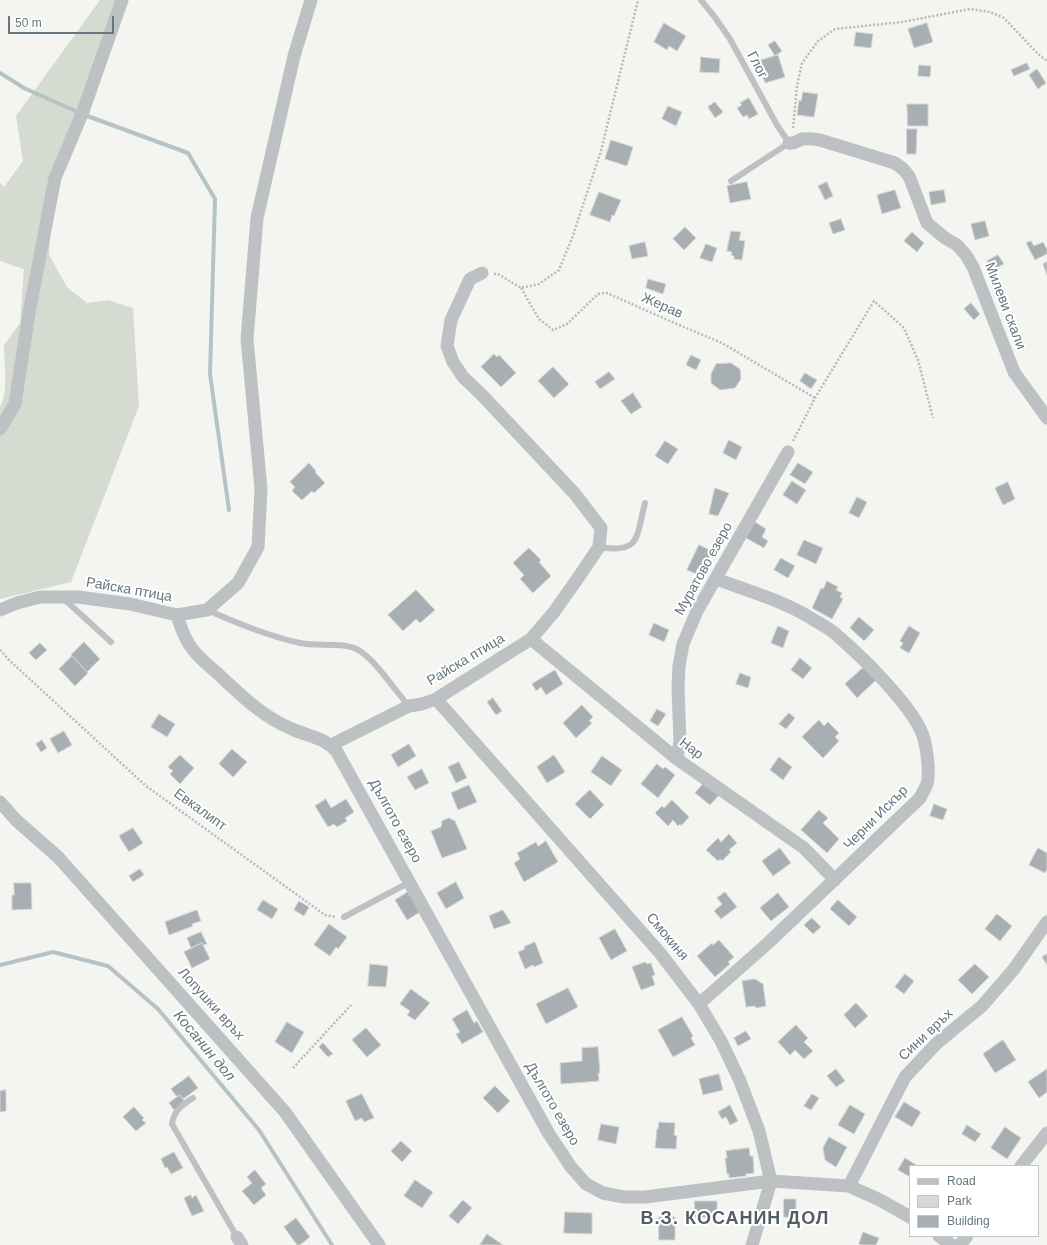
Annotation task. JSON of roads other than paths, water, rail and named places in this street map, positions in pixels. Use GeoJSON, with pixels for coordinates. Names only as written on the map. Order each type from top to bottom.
{"type":"FeatureCollection","features":[{"type":"Feature","properties":{"kind":"street"},"geometry":{"type":"LineString","coordinates":[[0,429],[15,404],[29,313],[55,178],[82,114],[122,0]]}},
{"type":"Feature","properties":{"kind":"street"},"geometry":{"type":"LineString","coordinates":[[177,615],[207,610],[238,584],[258,547],[261,489],[247,339],[258,218],[294,56],[311,0]]}},
{"type":"Feature","properties":{"kind":"street","name":"Милеви скали"},"geometry":{"type":"LineString","coordinates":[[789,143],[794,144],[802,139],[820,140],[895,163],[903,169],[909,176],[927,223],[945,238],[957,245],[973,266],[1014,372],[1047,418]]}},
{"type":"Feature","properties":{"kind":"street","name":"Райска птица"},"geometry":{"type":"LineString","coordinates":[[0,610],[17,602],[40,597],[61,596],[130,604],[177,615],[182,631],[189,645],[255,708],[292,729],[331,744],[409,706],[422,704],[436,699],[531,639],[554,612],[599,547],[601,528],[575,494],[481,394],[463,377],[453,362],[447,346],[451,320],[470,279],[482,273]]}},
{"type":"Feature","properties":{"kind":"street","name":"Муратово езеро"},"geometry":{"type":"LineString","coordinates":[[677,759],[680,741],[678,689],[679,666],[684,644],[697,611],[788,452]]}},
{"type":"Feature","properties":{"kind":"street","name":"Черни Искър"},"geometry":{"type":"LineString","coordinates":[[699,1004],[767,944],[920,798],[927,784],[928,769],[924,739],[918,725],[901,701],[869,665],[838,636],[813,619],[779,602],[716,579]]}},
{"type":"Feature","properties":{"kind":"street","name":"Нар"},"geometry":{"type":"LineString","coordinates":[[531,639],[677,759],[804,848],[835,880]]}},
{"type":"Feature","properties":{"kind":"street","name":"Смокиня"},"geometry":{"type":"LineString","coordinates":[[436,699],[660,953],[699,1004],[721,1041],[740,1081],[759,1131],[771,1182]]}},
{"type":"Feature","properties":{"kind":"street","name":"Дългото езеро"},"geometry":{"type":"LineString","coordinates":[[331,744],[347,768],[549,1134],[571,1167],[586,1184],[603,1193],[624,1197],[645,1198],[771,1182],[849,1186],[880,1200],[909,1216]]}},
{"type":"Feature","properties":{"kind":"street","name":"Лопушки връх"},"geometry":{"type":"LineString","coordinates":[[0,802],[16,820],[58,857],[285,1112],[379,1245]]}},
{"type":"Feature","properties":{"kind":"street","name":"Сини връх"},"geometry":{"type":"LineString","coordinates":[[849,1186],[904,1077],[937,1043],[982,1006],[1014,969],[1047,922]]}},
{"type":"Feature","properties":{"kind":"street"},"geometry":{"type":"LineString","coordinates":[[1022,1165],[1047,1133]]}},
{"type":"Feature","properties":{"kind":"street"},"geometry":{"type":"LineString","coordinates":[[752,1245],[771,1182]]}},
{"type":"Feature","properties":{"kind":"street"},"geometry":{"type":"LineString","coordinates":[[940,1237],[952,1245]]}},
{"type":"Feature","properties":{"kind":"street"},"geometry":{"type":"LineString","coordinates":[[960,1245],[966,1237]]}},
{"type":"Feature","properties":{"kind":"lane","name":"Глог"},"geometry":{"type":"LineString","coordinates":[[701,0],[730,39],[776,125],[789,143]]}},
{"type":"Feature","properties":{"kind":"lane","name":"Милеви скали"},"geometry":{"type":"LineString","coordinates":[[731,181],[789,143]]}},
{"type":"Feature","properties":{"kind":"lane"},"geometry":{"type":"LineString","coordinates":[[599,547],[613,549],[626,548],[631,545],[636,538],[645,503]]}},
{"type":"Feature","properties":{"kind":"lane"},"geometry":{"type":"LineString","coordinates":[[61,596],[111,642]]}},
{"type":"Feature","properties":{"kind":"lane"},"geometry":{"type":"LineString","coordinates":[[207,610],[238,623],[295,642],[353,647],[361,651],[372,661],[409,706]]}},
{"type":"Feature","properties":{"kind":"lane"},"geometry":{"type":"LineString","coordinates":[[344,917],[410,882]]}},
{"type":"Feature","properties":{"kind":"lane"},"geometry":{"type":"LineString","coordinates":[[193,1098],[179,1108],[173,1115],[172,1124],[240,1241]]}},
{"type":"Feature","properties":{"kind":"waterway"},"geometry":{"type":"LineString","coordinates":[[0,73],[24,88],[82,114],[188,153],[215,199],[210,374],[229,510]]}},
{"type":"Feature","properties":{"kind":"waterway","name":"Косанин дол"},"geometry":{"type":"LineString","coordinates":[[0,965],[53,952],[108,966],[158,1009],[259,1130],[332,1245]]}},
{"type":"Feature","properties":{"kind":"district","name":"В.З. КОСАНИН ДОЛ"},"geometry":{"type":"Point","coordinates":[735,1219]}}]}
